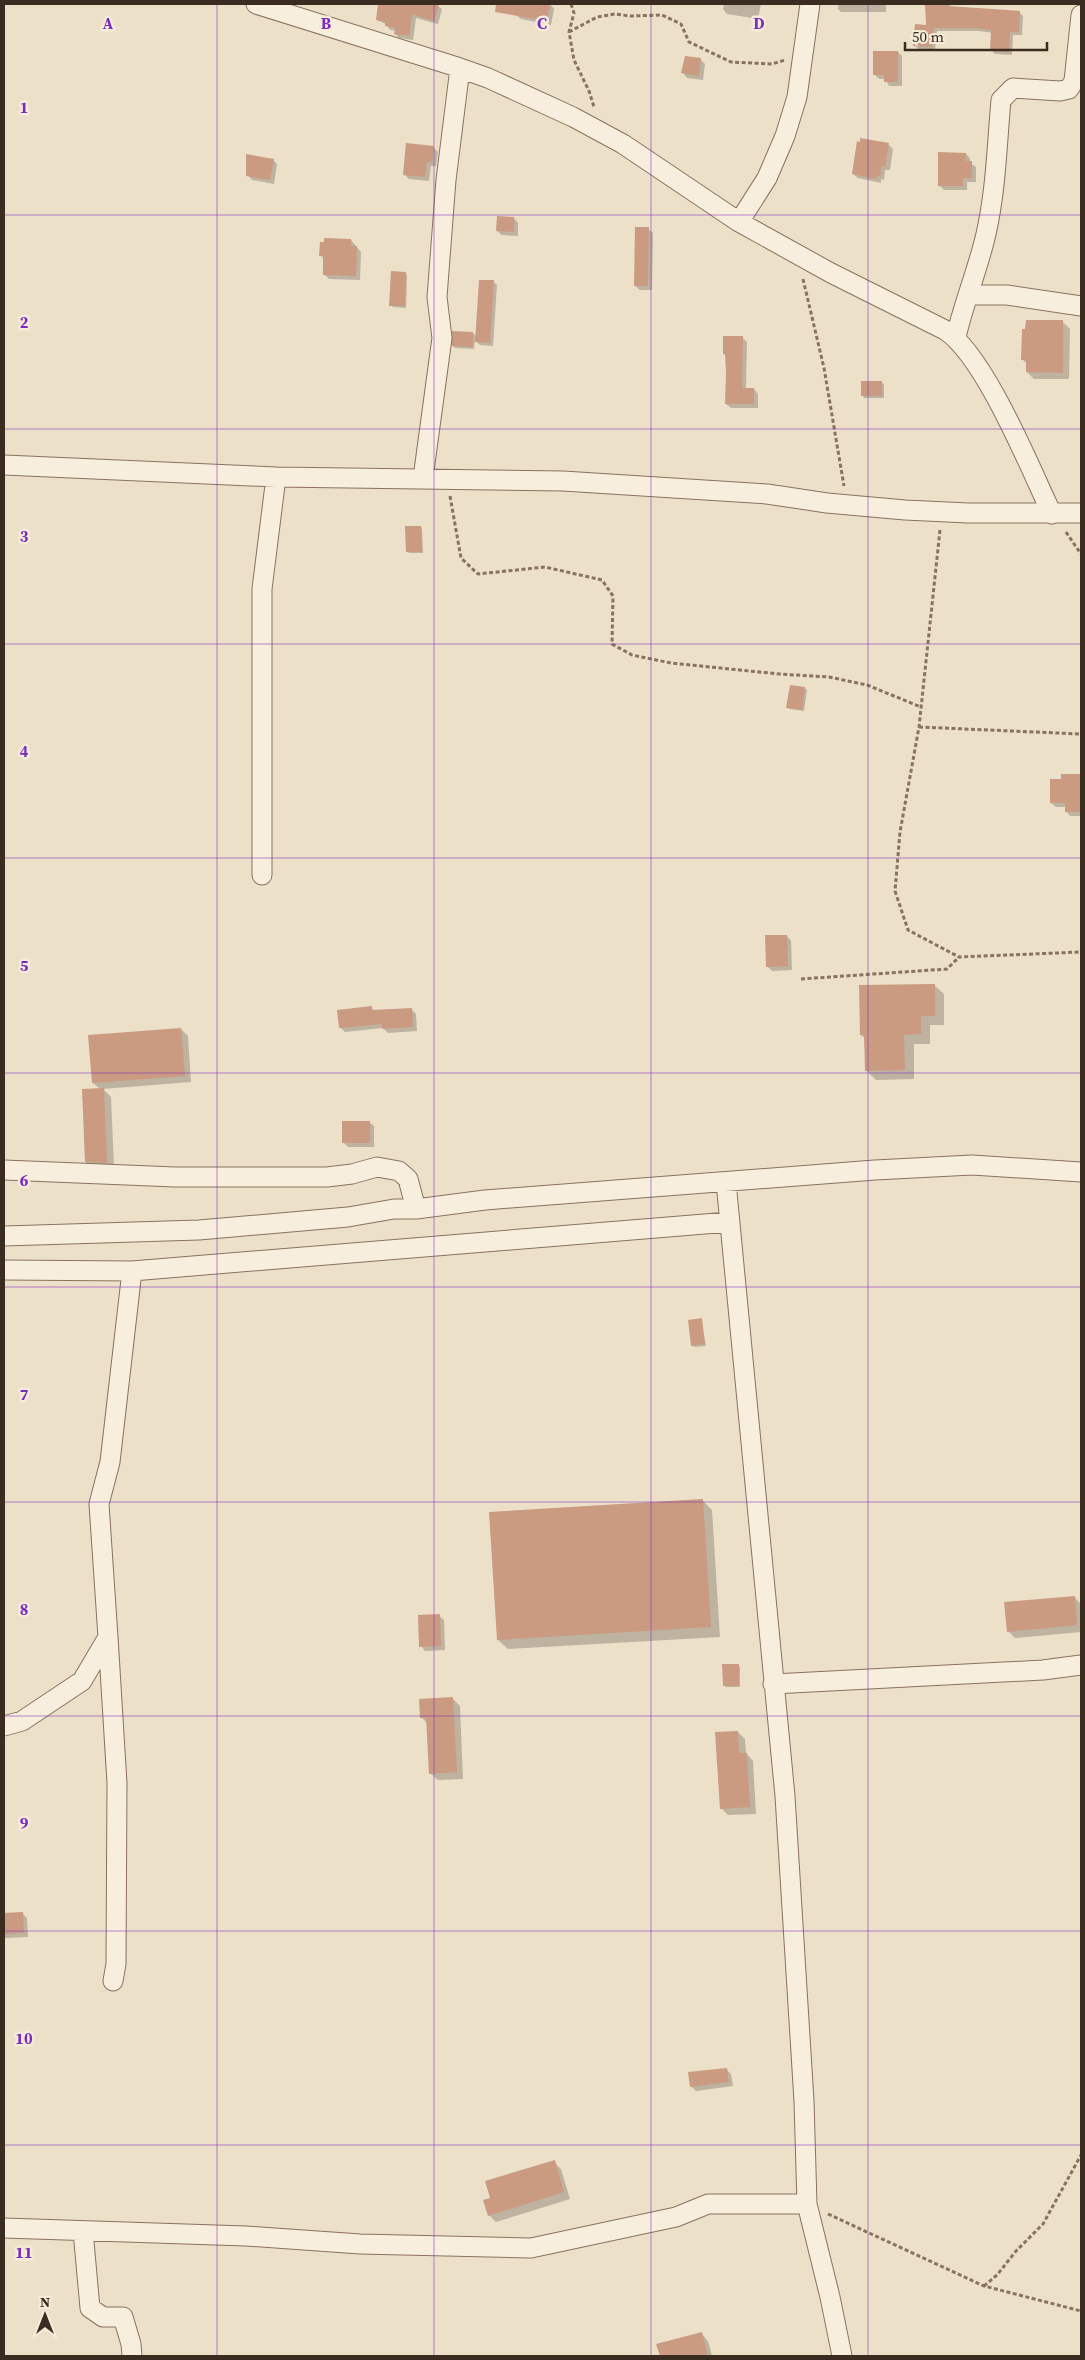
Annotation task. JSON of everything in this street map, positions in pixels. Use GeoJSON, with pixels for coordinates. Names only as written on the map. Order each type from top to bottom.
{"type":"FeatureCollection","features":[{"type":"Feature","properties":{"kind":"street"},"geometry":{"type":"LineString","coordinates":[[256,4],[460,68],[488,78],[573,117],[630,149],[739,222],[956,337],[971,355],[1007,418],[1052,514]]}},
{"type":"Feature","properties":{"kind":"street"},"geometry":{"type":"LineString","coordinates":[[739,222],[767,178],[786,136],[798,97],[810,4]]}},
{"type":"Feature","properties":{"kind":"street"},"geometry":{"type":"LineString","coordinates":[[956,337],[963,304],[969,294],[986,233],[1001,100],[1013,88],[1060,91],[1069,89],[1074,81],[1081,15]]}},
{"type":"Feature","properties":{"kind":"street"},"geometry":{"type":"LineString","coordinates":[[423,478],[442,338],[437,297],[446,180],[460,68]]}},
{"type":"Feature","properties":{"kind":"street"},"geometry":{"type":"LineString","coordinates":[[969,294],[1007,295],[1081,306]]}},
{"type":"Feature","properties":{"kind":"street"},"geometry":{"type":"LineString","coordinates":[[4,465],[276,477],[563,481],[766,494],[847,505],[942,512],[1081,513]]}},
{"type":"Feature","properties":{"kind":"street"},"geometry":{"type":"LineString","coordinates":[[262,875],[262,589],[276,477]]}},
{"type":"Feature","properties":{"kind":"street"},"geometry":{"type":"LineString","coordinates":[[4,1236],[199,1230],[348,1217],[394,1209],[416,1209],[485,1200],[972,1165],[1081,1172]]}},
{"type":"Feature","properties":{"kind":"street"},"geometry":{"type":"LineString","coordinates":[[4,1170],[175,1178],[318,1177],[352,1174],[377,1167],[399,1170],[408,1179],[416,1209]]}},
{"type":"Feature","properties":{"kind":"street"},"geometry":{"type":"LineString","coordinates":[[726,1182],[785,1796],[804,2101],[807,2204],[830,2297],[842,2356]]}},
{"type":"Feature","properties":{"kind":"street"},"geometry":{"type":"LineString","coordinates":[[4,1270],[132,1271],[729,1222]]}},
{"type":"Feature","properties":{"kind":"street"},"geometry":{"type":"LineString","coordinates":[[113,1980],[116,1964],[117,1783],[99,1504],[110,1462],[132,1271]]}},
{"type":"Feature","properties":{"kind":"street"},"geometry":{"type":"LineString","coordinates":[[4,1726],[22,1722],[82,1681],[108,1637]]}},
{"type":"Feature","properties":{"kind":"street"},"geometry":{"type":"LineString","coordinates":[[773,1684],[1042,1670],[1081,1665]]}},
{"type":"Feature","properties":{"kind":"street"},"geometry":{"type":"LineString","coordinates":[[4,2228],[246,2236],[360,2244],[531,2248],[676,2217],[708,2204],[807,2204]]}},
{"type":"Feature","properties":{"kind":"street"},"geometry":{"type":"LineString","coordinates":[[83,2231],[90,2308],[103,2317],[123,2317],[131,2344],[132,2356]]}},
{"type":"Feature","properties":{"kind":"path"},"geometry":{"type":"LineString","coordinates":[[571,4],[574,13],[569,32],[574,60],[589,91],[601,133]]}},
{"type":"Feature","properties":{"kind":"path"},"geometry":{"type":"LineString","coordinates":[[569,32],[597,17],[615,14],[630,16],[662,15],[681,24],[688,42],[731,62],[772,64],[805,53]]}},
{"type":"Feature","properties":{"kind":"path"},"geometry":{"type":"LineString","coordinates":[[797,254],[824,368],[847,505]]}},
{"type":"Feature","properties":{"kind":"path"},"geometry":{"type":"LineString","coordinates":[[447,478],[460,558],[478,574],[544,567],[602,580],[613,596],[612,644],[632,655],[681,664],[829,677],[867,684],[921,707]]}},
{"type":"Feature","properties":{"kind":"path"},"geometry":{"type":"LineString","coordinates":[[942,512],[919,728],[900,832],[895,891],[908,930],[959,957],[1081,952]]}},
{"type":"Feature","properties":{"kind":"path"},"geometry":{"type":"LineString","coordinates":[[919,728],[1081,734]]}},
{"type":"Feature","properties":{"kind":"path"},"geometry":{"type":"LineString","coordinates":[[801,979],[947,969],[959,957]]}},
{"type":"Feature","properties":{"kind":"path"},"geometry":{"type":"LineString","coordinates":[[984,2286],[997,2275],[1016,2251],[1043,2224],[1081,2155]]}},
{"type":"Feature","properties":{"kind":"path"},"geometry":{"type":"LineString","coordinates":[[807,2204],[984,2286],[1081,2311]]}},
{"type":"Feature","properties":{"kind":"building"},"geometry":{"type":"Polygon","coordinates":[[[378,4],[439,4],[434,21],[412,14],[409,36],[394,34],[395,28],[385,26],[385,22],[376,20],[378,4]]]}},
{"type":"Feature","properties":{"kind":"building"},"geometry":{"type":"Polygon","coordinates":[[[496,4],[550,4],[547,21],[495,12],[496,4]]]}},
{"type":"Feature","properties":{"kind":"building"},"geometry":{"type":"Polygon","coordinates":[[[925,4],[948,4],[948,6],[1020,11],[1019,32],[1010,32],[1009,52],[990,51],[991,30],[975,28],[934,28],[932,47],[913,46],[915,24],[926,25],[925,4]]]}},
{"type":"Feature","properties":{"kind":"building"},"geometry":{"type":"Polygon","coordinates":[[[873,51],[898,51],[898,82],[884,82],[884,75],[873,75],[873,51]]]}},
{"type":"Feature","properties":{"kind":"building"},"geometry":{"type":"Polygon","coordinates":[[[685,56],[701,58],[699,76],[681,73],[685,56]]]}},
{"type":"Feature","properties":{"kind":"building"},"geometry":{"type":"Polygon","coordinates":[[[860,138],[889,143],[885,167],[881,166],[880,176],[877,175],[877,179],[852,174],[857,141],[860,142],[860,138]]]}},
{"type":"Feature","properties":{"kind":"building"},"geometry":{"type":"Polygon","coordinates":[[[406,143],[434,146],[432,162],[427,162],[425,177],[403,175],[406,143]]]}},
{"type":"Feature","properties":{"kind":"building"},"geometry":{"type":"Polygon","coordinates":[[[938,152],[966,153],[966,161],[972,161],[972,178],[963,178],[963,186],[938,186],[938,152]]]}},
{"type":"Feature","properties":{"kind":"building"},"geometry":{"type":"Polygon","coordinates":[[[246,154],[274,159],[270,180],[246,176],[246,154]]]}},
{"type":"Feature","properties":{"kind":"building"},"geometry":{"type":"Polygon","coordinates":[[[497,216],[514,217],[514,232],[496,231],[497,216]]]}},
{"type":"Feature","properties":{"kind":"building"},"geometry":{"type":"Polygon","coordinates":[[[635,227],[649,227],[648,286],[634,286],[635,227]]]}},
{"type":"Feature","properties":{"kind":"building"},"geometry":{"type":"Polygon","coordinates":[[[324,238],[351,239],[351,246],[357,246],[356,276],[323,275],[323,256],[319,256],[320,242],[324,242],[324,238]]]}},
{"type":"Feature","properties":{"kind":"building"},"geometry":{"type":"Polygon","coordinates":[[[391,271],[406,272],[405,306],[389,306],[391,271]]]}},
{"type":"Feature","properties":{"kind":"building"},"geometry":{"type":"Polygon","coordinates":[[[479,280],[494,280],[490,343],[475,342],[479,280]]]}},
{"type":"Feature","properties":{"kind":"building"},"geometry":{"type":"Polygon","coordinates":[[[1026,320],[1063,320],[1063,373],[1026,372],[1026,360],[1021,360],[1022,329],[1025,329],[1026,320]]]}},
{"type":"Feature","properties":{"kind":"building"},"geometry":{"type":"Polygon","coordinates":[[[452,331],[473,332],[473,347],[452,346],[452,331]]]}},
{"type":"Feature","properties":{"kind":"building"},"geometry":{"type":"Polygon","coordinates":[[[723,336],[743,336],[742,388],[754,388],[754,404],[725,404],[726,372],[723,336]]]}},
{"type":"Feature","properties":{"kind":"building"},"geometry":{"type":"Polygon","coordinates":[[[861,381],[882,381],[882,396],[861,396],[861,381]]]}},
{"type":"Feature","properties":{"kind":"building"},"geometry":{"type":"Polygon","coordinates":[[[405,526],[421,526],[422,552],[406,552],[405,526]]]}},
{"type":"Feature","properties":{"kind":"building"},"geometry":{"type":"Polygon","coordinates":[[[790,685],[805,687],[802,710],[786,708],[790,685]]]}},
{"type":"Feature","properties":{"kind":"building"},"geometry":{"type":"Polygon","coordinates":[[[1061,774],[1081,774],[1081,812],[1065,812],[1065,803],[1050,803],[1050,779],[1061,779],[1061,774]]]}},
{"type":"Feature","properties":{"kind":"building"},"geometry":{"type":"Polygon","coordinates":[[[765,935],[787,935],[788,966],[766,967],[765,935]]]}},
{"type":"Feature","properties":{"kind":"building"},"geometry":{"type":"Polygon","coordinates":[[[935,984],[935,1016],[921,1016],[921,1034],[904,1035],[905,1070],[865,1071],[864,1035],[860,1035],[859,985],[935,984]]]}},
{"type":"Feature","properties":{"kind":"building"},"geometry":{"type":"Polygon","coordinates":[[[372,1006],[372,1010],[412,1008],[413,1027],[382,1029],[382,1024],[339,1028],[337,1010],[372,1006]]]}},
{"type":"Feature","properties":{"kind":"building"},"geometry":{"type":"Polygon","coordinates":[[[181,1028],[185,1076],[92,1083],[88,1035],[181,1028]]]}},
{"type":"Feature","properties":{"kind":"building"},"geometry":{"type":"Polygon","coordinates":[[[104,1088],[107,1163],[85,1162],[82,1089],[104,1088]]]}},
{"type":"Feature","properties":{"kind":"building"},"geometry":{"type":"Polygon","coordinates":[[[342,1121],[370,1121],[370,1143],[342,1143],[342,1121]]]}},
{"type":"Feature","properties":{"kind":"building"},"geometry":{"type":"Polygon","coordinates":[[[702,1318],[705,1344],[691,1346],[688,1320],[702,1318]]]}},
{"type":"Feature","properties":{"kind":"building"},"geometry":{"type":"Polygon","coordinates":[[[703,1499],[711,1627],[497,1640],[489,1512],[703,1499]]]}},
{"type":"Feature","properties":{"kind":"building"},"geometry":{"type":"Polygon","coordinates":[[[1075,1596],[1077,1625],[1007,1632],[1004,1602],[1075,1596]]]}},
{"type":"Feature","properties":{"kind":"building"},"geometry":{"type":"Polygon","coordinates":[[[440,1614],[441,1646],[419,1647],[418,1615],[440,1614]]]}},
{"type":"Feature","properties":{"kind":"building"},"geometry":{"type":"Polygon","coordinates":[[[722,1664],[739,1664],[739,1686],[723,1686],[722,1664]]]}},
{"type":"Feature","properties":{"kind":"building"},"geometry":{"type":"Polygon","coordinates":[[[453,1697],[457,1772],[429,1774],[426,1718],[420,1718],[419,1699],[453,1697]]]}},
{"type":"Feature","properties":{"kind":"building"},"geometry":{"type":"Polygon","coordinates":[[[738,1731],[739,1753],[747,1753],[750,1807],[720,1809],[715,1732],[738,1731]]]}},
{"type":"Feature","properties":{"kind":"building"},"geometry":{"type":"Polygon","coordinates":[[[23,1912],[24,1933],[4,1934],[4,1913],[23,1912]]]}},
{"type":"Feature","properties":{"kind":"building"},"geometry":{"type":"Polygon","coordinates":[[[727,2068],[729,2082],[690,2087],[688,2072],[727,2068]]]}},
{"type":"Feature","properties":{"kind":"building"},"geometry":{"type":"Polygon","coordinates":[[[555,2160],[564,2192],[488,2216],[483,2200],[490,2198],[485,2181],[555,2160]]]}},
{"type":"Feature","properties":{"kind":"building"},"geometry":{"type":"Polygon","coordinates":[[[702,2332],[708,2356],[660,2356],[656,2344],[702,2332]]]}}]}
